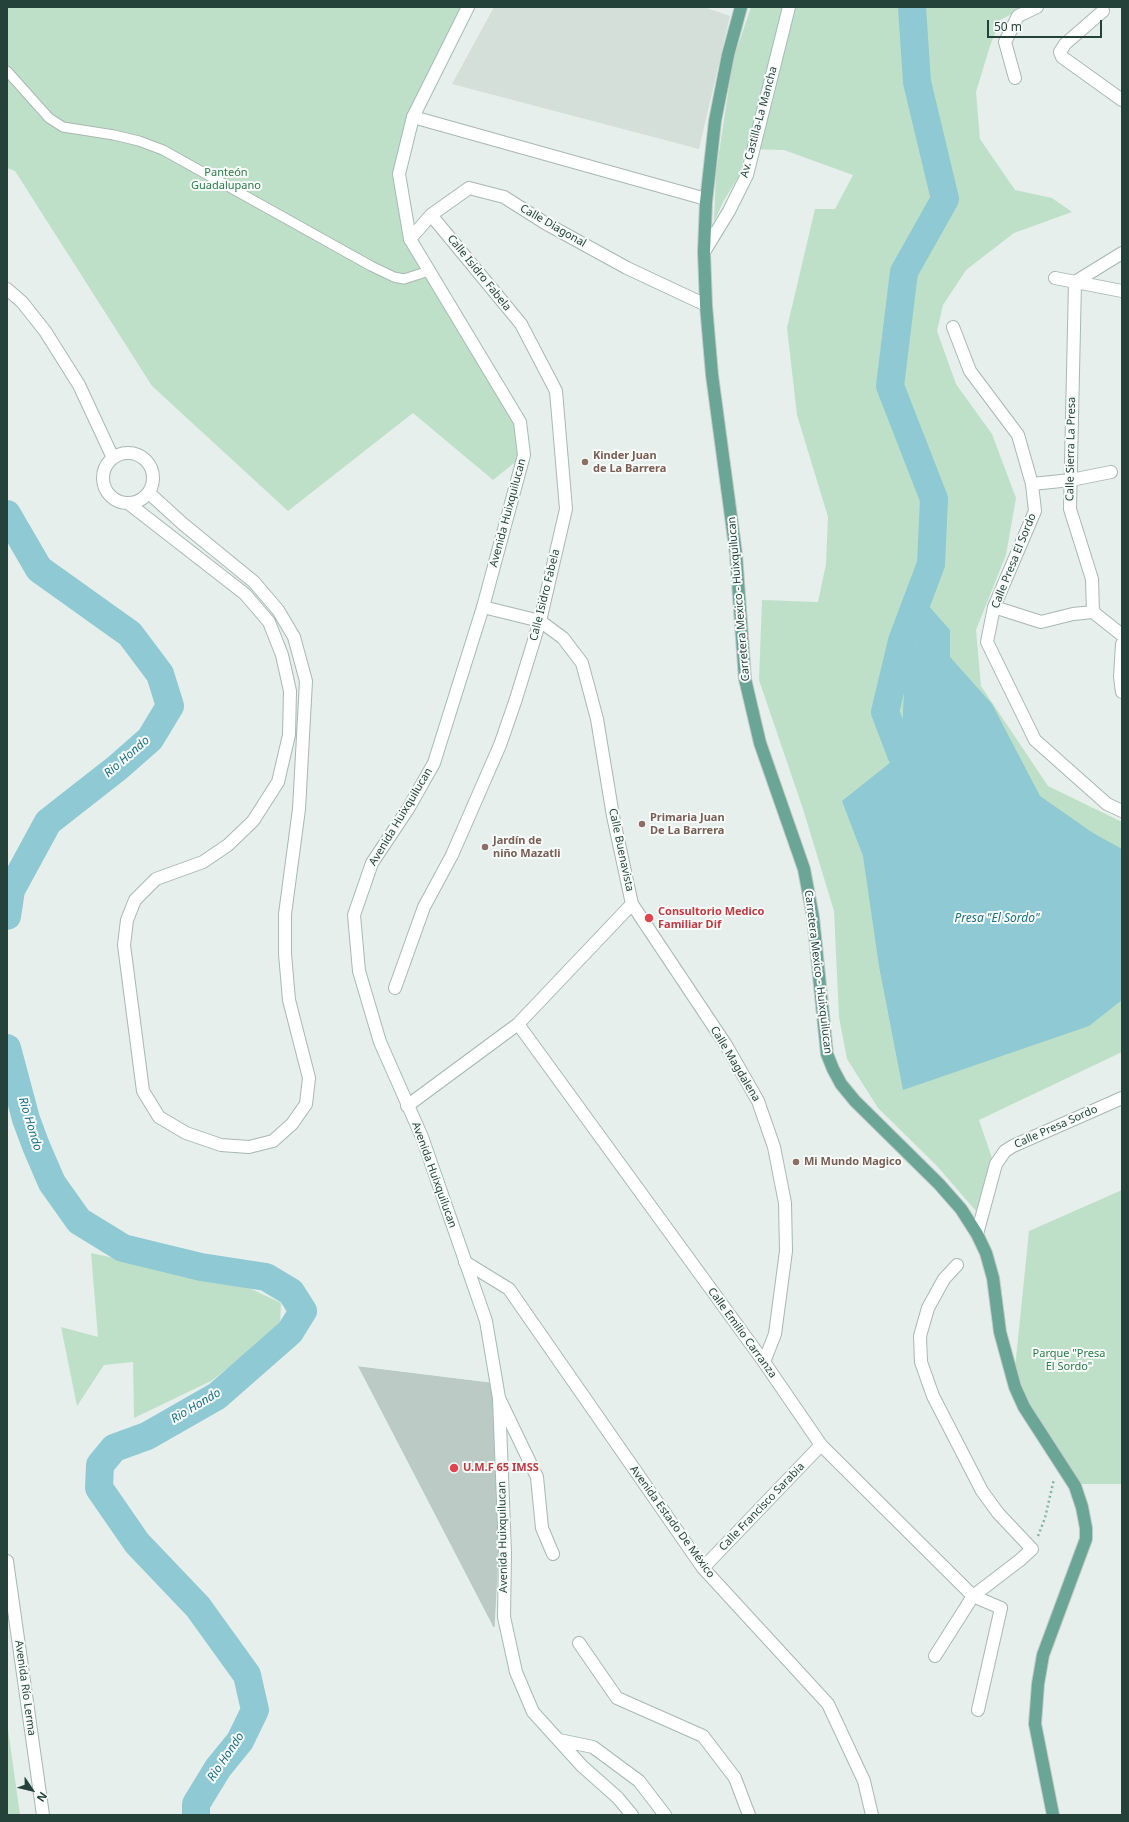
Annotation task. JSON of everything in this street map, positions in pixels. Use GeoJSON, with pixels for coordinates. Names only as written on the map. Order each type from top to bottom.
{"type":"FeatureCollection","features":[{"type":"Feature","properties":{"kind":"main road","name":"Carretera Mexico - Huixquilucan"},"geometry":{"type":"LineString","coordinates":[[741,7],[728,55],[715,121],[706,199],[704,252],[706,305],[712,375],[736,554],[745,679],[760,743],[804,869],[813,917],[827,1054],[833,1069],[841,1084],[855,1101],[938,1184],[961,1210],[977,1234],[986,1253],[993,1278],[1000,1332],[1015,1387],[1024,1407],[1074,1486],[1082,1507],[1086,1528],[1086,1539],[1043,1655],[1038,1684],[1035,1724],[1053,1815]]}},
{"type":"Feature","properties":{"kind":"street","name":"Avenida Huixquilucan"},"geometry":{"type":"LineString","coordinates":[[468,7],[413,117],[399,174],[410,239],[520,422],[524,455],[483,607],[434,764],[408,809],[372,863],[354,915],[359,971],[380,1042],[422,1137],[486,1321],[498,1398],[505,1553],[504,1617],[516,1672],[533,1712],[582,1766],[618,1798],[632,1815]]}},
{"type":"Feature","properties":{"kind":"street","name":"Av. Castilla-La Mancha"},"geometry":{"type":"LineString","coordinates":[[704,252],[729,211],[747,175],[789,7]]}},
{"type":"Feature","properties":{"kind":"street"},"geometry":{"type":"LineString","coordinates":[[1015,78],[1005,42],[1018,16],[1037,7]]}},
{"type":"Feature","properties":{"kind":"street"},"geometry":{"type":"LineString","coordinates":[[1103,11],[1065,44],[1060,52],[1062,58],[1122,100]]}},
{"type":"Feature","properties":{"kind":"street"},"geometry":{"type":"LineString","coordinates":[[413,117],[706,199]]}},
{"type":"Feature","properties":{"kind":"street","name":"Calle Diagonal"},"geometry":{"type":"LineString","coordinates":[[410,239],[432,215],[469,188],[504,197],[545,223],[627,268],[706,305]]}},
{"type":"Feature","properties":{"kind":"street","name":"Calle Isidro Fabela"},"geometry":{"type":"LineString","coordinates":[[395,988],[424,907],[452,855],[500,745],[540,621],[566,509],[556,391],[521,324],[432,215]]}},
{"type":"Feature","properties":{"kind":"street"},"geometry":{"type":"LineString","coordinates":[[1075,282],[1122,253]]}},
{"type":"Feature","properties":{"kind":"street"},"geometry":{"type":"LineString","coordinates":[[1055,278],[1122,291]]}},
{"type":"Feature","properties":{"kind":"street","name":"Calle Sierra La Presa"},"geometry":{"type":"LineString","coordinates":[[1075,282],[1070,508],[1092,579],[1093,612]]}},
{"type":"Feature","properties":{"kind":"street"},"geometry":{"type":"LineString","coordinates":[[7,289],[22,302],[45,331],[79,385],[113,458]]}},
{"type":"Feature","properties":{"kind":"street","name":"Calle Presa El Sordo"},"geometry":{"type":"LineString","coordinates":[[953,327],[970,371],[1018,435],[1032,484],[1035,511],[994,607],[987,642],[1035,740],[1107,804],[1122,811]]}},
{"type":"Feature","properties":{"kind":"street"},"geometry":{"type":"LineString","coordinates":[[128,453],[143,458],[152,470],[152,486],[149,493],[136,502],[128,503],[113,499],[104,486],[104,470],[113,458],[120,454],[128,453]]}},
{"type":"Feature","properties":{"kind":"street"},"geometry":{"type":"LineString","coordinates":[[1032,484],[1070,480],[1111,472]]}},
{"type":"Feature","properties":{"kind":"street"},"geometry":{"type":"LineString","coordinates":[[128,503],[245,594],[269,622],[282,655],[290,691],[288,735],[278,782],[254,821],[228,845],[203,862],[156,879],[135,900],[127,920],[124,945],[143,1091],[159,1117],[186,1133],[221,1145],[249,1147],[272,1141],[292,1124],[306,1104],[309,1078],[289,1000],[285,954],[285,914],[299,810],[305,726],[306,681],[294,637],[278,610],[254,582],[183,524],[149,493]]}},
{"type":"Feature","properties":{"kind":"street","name":"Calle Buenavista"},"geometry":{"type":"LineString","coordinates":[[407,1106],[518,1024],[632,904],[613,816],[597,719],[582,663],[563,638],[540,621],[483,607]]}},
{"type":"Feature","properties":{"kind":"street"},"geometry":{"type":"LineString","coordinates":[[994,607],[1041,622],[1073,614],[1093,612],[1122,635]]}},
{"type":"Feature","properties":{"kind":"street"},"geometry":{"type":"LineString","coordinates":[[1122,644],[1120,677],[1122,692]]}},
{"type":"Feature","properties":{"kind":"street","name":"Calle Magdalena"},"geometry":{"type":"LineString","coordinates":[[632,904],[726,1045],[758,1101],[774,1147],[784,1203],[786,1251],[775,1334],[764,1362]]}},
{"type":"Feature","properties":{"kind":"street","name":"Calle Emilio Carranza"},"geometry":{"type":"LineString","coordinates":[[518,1024],[764,1362],[821,1445],[974,1596],[1001,1608],[978,1710]]}},
{"type":"Feature","properties":{"kind":"street","name":"Calle Presa Sordo"},"geometry":{"type":"LineString","coordinates":[[977,1234],[996,1164],[1005,1151],[1013,1146],[1122,1098]]}},
{"type":"Feature","properties":{"kind":"street","name":"Avenida Estado De México"},"geometry":{"type":"LineString","coordinates":[[465,1262],[509,1289],[703,1568],[828,1704],[864,1781],[872,1815]]}},
{"type":"Feature","properties":{"kind":"street"},"geometry":{"type":"LineString","coordinates":[[935,1656],[974,1596],[1032,1549],[998,1513],[982,1491],[933,1396],[921,1362],[920,1336],[928,1308],[944,1279],[957,1265]]}},
{"type":"Feature","properties":{"kind":"street"},"geometry":{"type":"LineString","coordinates":[[498,1398],[538,1477],[542,1528],[553,1554]]}},
{"type":"Feature","properties":{"kind":"street","name":"Calle Francisco Sarabia"},"geometry":{"type":"LineString","coordinates":[[703,1568],[821,1445]]}},
{"type":"Feature","properties":{"kind":"street","name":"Avenida Río Lerma"},"geometry":{"type":"LineString","coordinates":[[7,1560],[43,1815]]}},
{"type":"Feature","properties":{"kind":"street"},"geometry":{"type":"LineString","coordinates":[[578,1643],[617,1698],[703,1736],[735,1778],[749,1815]]}},
{"type":"Feature","properties":{"kind":"street"},"geometry":{"type":"LineString","coordinates":[[559,1740],[593,1747],[639,1781],[664,1815]]}},
{"type":"Feature","properties":{"kind":"lane"},"geometry":{"type":"LineString","coordinates":[[7,71],[49,118],[63,127],[114,135],[140,141],[163,150],[371,266],[394,277],[404,279],[429,271]]}},
{"type":"Feature","properties":{"kind":"path"},"geometry":{"type":"LineString","coordinates":[[1032,1549],[1046,1518],[1054,1483],[1052,1472]]}},
{"type":"Feature","properties":{"kind":"shaded area"},"geometry":{"type":"Polygon","coordinates":[[[494,7],[704,7],[730,16],[699,149],[452,84],[494,7]]]}},
{"type":"Feature","properties":{"kind":"green space","name":"Panteón Guadalupano"},"geometry":{"type":"Polygon","coordinates":[[[7,7],[468,7],[413,117],[399,174],[410,239],[520,422],[524,455],[493,480],[413,413],[288,511],[152,386],[15,171],[7,168],[7,7]]]}},
{"type":"Feature","properties":{"kind":"green space"},"geometry":{"type":"Polygon","coordinates":[[[751,7],[1026,7],[1000,20],[990,46],[976,92],[980,139],[1015,190],[1052,198],[1072,212],[1014,233],[966,270],[943,305],[937,331],[956,384],[992,434],[1016,498],[1006,555],[976,630],[981,686],[1048,786],[1122,822],[1122,1052],[979,1120],[992,1158],[976,1211],[937,1166],[878,1108],[847,1059],[839,1017],[834,911],[803,809],[759,680],[762,600],[818,602],[826,564],[828,517],[797,415],[787,328],[815,209],[835,209],[853,175],[784,150],[745,149],[740,174],[723,202],[714,222],[716,173],[733,60],[751,7]]]}},
{"type":"Feature","properties":{"kind":"green space","name":"Parque \"Presa El Sordo\""},"geometry":{"type":"Polygon","coordinates":[[[1122,1190],[1122,1484],[1080,1484],[1032,1412],[1015,1368],[1029,1231],[1122,1190]]]}},
{"type":"Feature","properties":{"kind":"green space"},"geometry":{"type":"Polygon","coordinates":[[[91,1253],[247,1287],[281,1303],[280,1327],[211,1381],[134,1418],[133,1362],[104,1365],[77,1406],[61,1327],[98,1337],[91,1253]]]}},
{"type":"Feature","properties":{"kind":"green space"},"geometry":{"type":"Polygon","coordinates":[[[7,1722],[20,1815],[7,1815],[7,1722]]]}},
{"type":"Feature","properties":{"kind":"water","name":"Presa \"El Sordo\""},"geometry":{"type":"Polygon","coordinates":[[[927,604],[950,630],[950,657],[992,704],[1040,796],[1093,833],[1122,849],[1122,1000],[1089,1026],[903,1090],[879,966],[863,856],[842,801],[901,754],[905,671],[916,644],[927,604]]]}},
{"type":"Feature","properties":{"kind":"building","name":"U.M.F 65 IMSS"},"geometry":{"type":"Polygon","coordinates":[[[359,1367],[489,1383],[492,1399],[498,1553],[494,1627],[359,1367]]]}},
{"type":"Feature","properties":{"kind":"waterway"},"geometry":{"type":"LineString","coordinates":[[901,754],[885,712],[902,641],[931,564],[934,499],[890,386],[904,272],[945,199],[917,82],[912,7]]}},
{"type":"Feature","properties":{"kind":"waterway","name":"Rio Hondo"},"geometry":{"type":"LineString","coordinates":[[7,514],[39,569],[130,634],[160,674],[170,706],[150,739],[117,768],[48,822],[11,890],[7,916]]}},
{"type":"Feature","properties":{"kind":"waterway","name":"Rio Hondo"},"geometry":{"type":"LineString","coordinates":[[7,1048],[26,1119],[36,1146],[52,1183],[79,1221],[123,1248],[201,1267],[266,1277],[291,1292],[303,1311],[290,1332],[217,1396],[147,1436],[114,1448],[100,1465],[99,1488],[137,1543],[198,1607],[247,1675],[255,1710],[240,1741],[218,1768],[196,1804],[196,1815]]}},
{"type":"Feature","properties":{"kind":"place","name":"Kinder Juan de La Barrera"},"geometry":{"type":"Point","coordinates":[585,462]}},
{"type":"Feature","properties":{"kind":"place","name":"Primaria Juan De La Barrera"},"geometry":{"type":"Point","coordinates":[642,824]}},
{"type":"Feature","properties":{"kind":"place","name":"Jardín de niño Mazatli"},"geometry":{"type":"Point","coordinates":[485,847]}},
{"type":"Feature","properties":{"kind":"place","name":"Consultorio Medico Familiar Dif"},"geometry":{"type":"Point","coordinates":[649,918]}},
{"type":"Feature","properties":{"kind":"place","name":"Mi Mundo Magico"},"geometry":{"type":"Point","coordinates":[796,1162]}},
{"type":"Feature","properties":{"kind":"place","name":"U.M.F 65 IMSS"},"geometry":{"type":"Point","coordinates":[454,1468]}}]}
